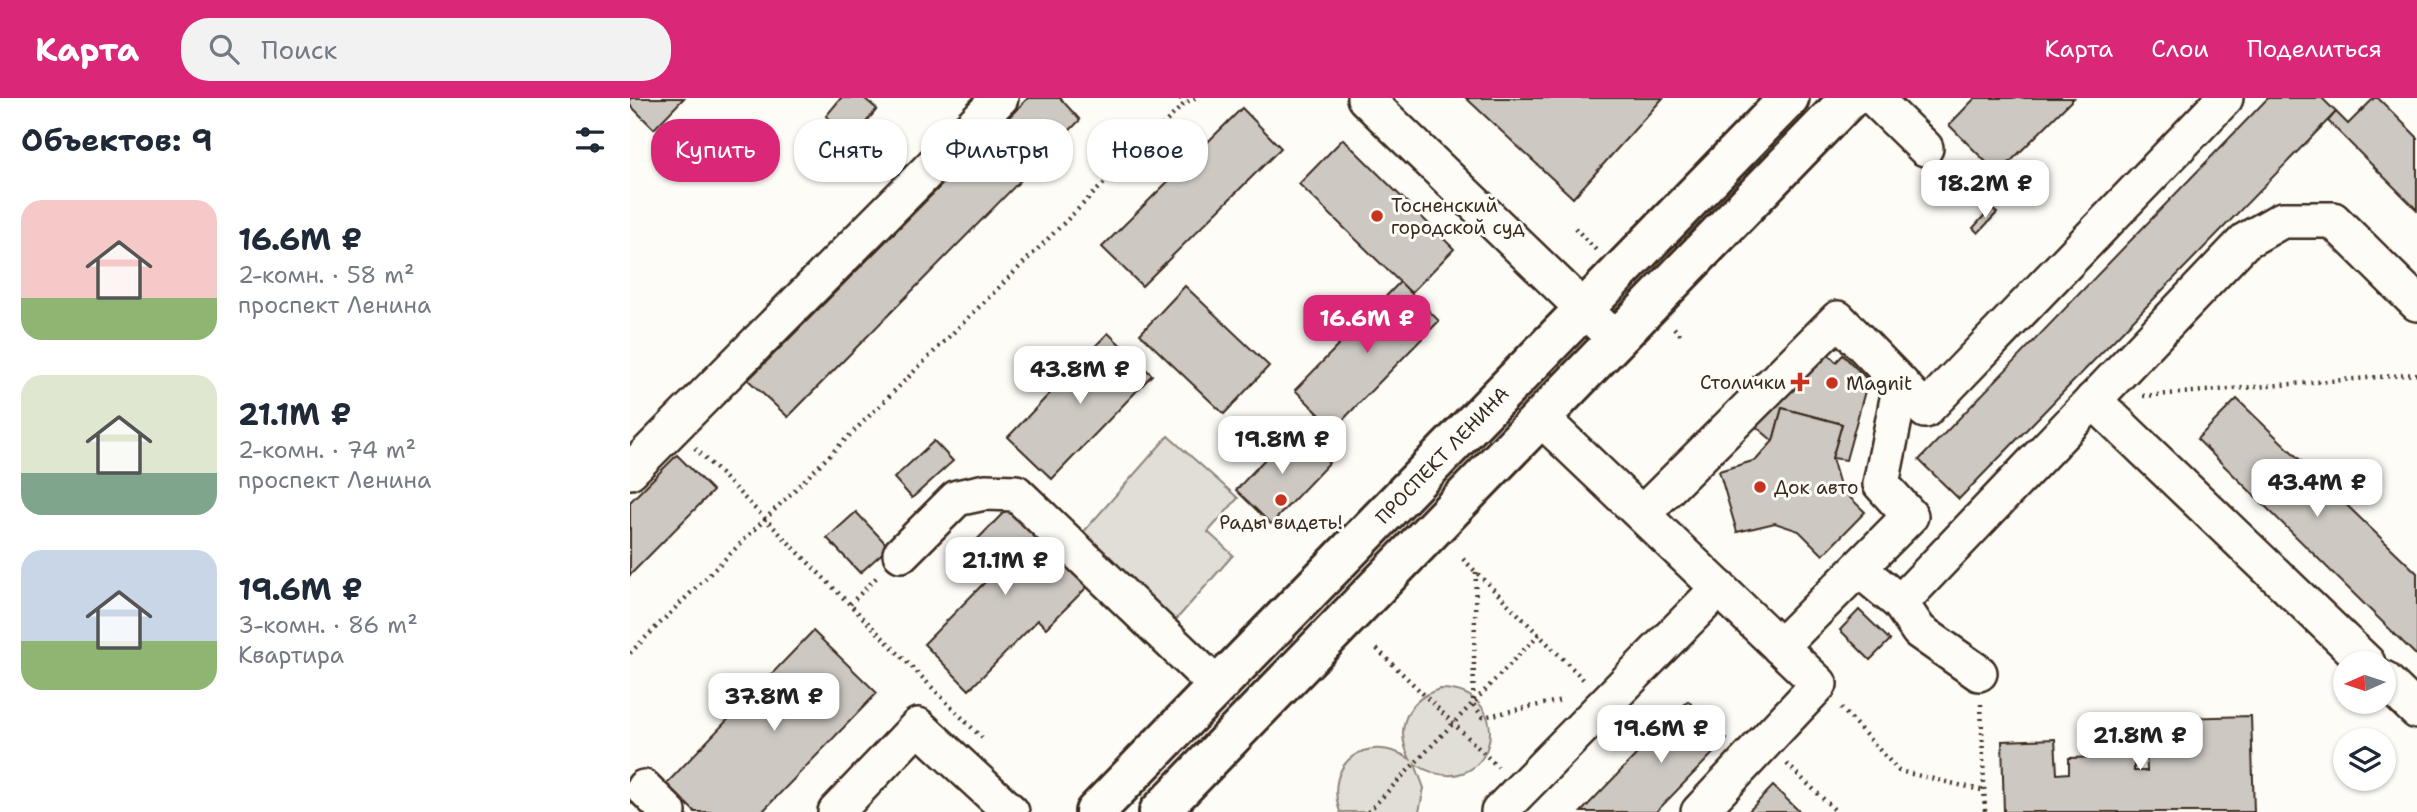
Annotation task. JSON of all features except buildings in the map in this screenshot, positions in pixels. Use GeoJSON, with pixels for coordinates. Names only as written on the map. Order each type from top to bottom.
{"type":"FeatureCollection","features":[{"type":"Feature","properties":{"kind":"main road","name":"ПРОСПЕКТ ЛЕНИНА"},"geometry":{"type":"LineString","coordinates":[[1095,812],[1789,98]]}},
{"type":"Feature","properties":{"kind":"main road"},"geometry":{"type":"LineString","coordinates":[[1159,812],[1850,98]]}},
{"type":"Feature","properties":{"kind":"street"},"geometry":{"type":"LineString","coordinates":[[630,471],[1000,98]]}},
{"type":"Feature","properties":{"kind":"street"},"geometry":{"type":"LineString","coordinates":[[1365,98],[1616,341]]}},
{"type":"Feature","properties":{"kind":"street"},"geometry":{"type":"LineString","coordinates":[[1874,98],[1925,148]]}},
{"type":"Feature","properties":{"kind":"street"},"geometry":{"type":"LineString","coordinates":[[1642,514],[1838,320],[1925,410],[2225,98]]}},
{"type":"Feature","properties":{"kind":"street"},"geometry":{"type":"LineString","coordinates":[[1900,603],[2245,241],[2282,220],[2333,220],[2417,303]]}},
{"type":"Feature","properties":{"kind":"street"},"geometry":{"type":"LineString","coordinates":[[1780,646],[1910,516],[1881,484],[1901,384]]}},
{"type":"Feature","properties":{"kind":"street"},"geometry":{"type":"LineString","coordinates":[[2093,400],[2354,651]]}},
{"type":"Feature","properties":{"kind":"street"},"geometry":{"type":"LineString","coordinates":[[1541,418],[1819,684],[1699,812]]}},
{"type":"Feature","properties":{"kind":"street"},"geometry":{"type":"LineString","coordinates":[[901,554],[957,498],[985,492],[1016,493],[1217,686]]}},
{"type":"Feature","properties":{"kind":"street"},"geometry":{"type":"LineString","coordinates":[[1859,569],[1900,603],[1919,631],[1979,673]]}},
{"type":"Feature","properties":{"kind":"street"},"geometry":{"type":"LineString","coordinates":[[1510,801],[1602,698],[1719,588]]}},
{"type":"Feature","properties":{"kind":"street"},"geometry":{"type":"LineString","coordinates":[[2396,691],[2417,711]]}},
{"type":"Feature","properties":{"kind":"street"},"geometry":{"type":"LineString","coordinates":[[836,812],[918,726],[1011,812]]}},
{"type":"Feature","properties":{"kind":"path"},"geometry":{"type":"LineString","coordinates":[[1180,98],[1185,103]]}},
{"type":"Feature","properties":{"kind":"path"},"geometry":{"type":"LineString","coordinates":[[630,653],[1185,103],[1195,98]]}},
{"type":"Feature","properties":{"kind":"path"},"geometry":{"type":"LineString","coordinates":[[1575,228],[1603,257]]}},
{"type":"Feature","properties":{"kind":"path"},"geometry":{"type":"LineString","coordinates":[[2093,400],[2417,374]]}},
{"type":"Feature","properties":{"kind":"path"},"geometry":{"type":"LineString","coordinates":[[674,427],[988,743]]}},
{"type":"Feature","properties":{"kind":"path"},"geometry":{"type":"LineString","coordinates":[[850,604],[901,554]]}},
{"type":"Feature","properties":{"kind":"path"},"geometry":{"type":"LineString","coordinates":[[1463,559],[1541,633],[1602,698]]}},
{"type":"Feature","properties":{"kind":"path"},"geometry":{"type":"LineString","coordinates":[[1476,572],[1473,704],[1483,717],[1602,698]]}},
{"type":"Feature","properties":{"kind":"path"},"geometry":{"type":"LineString","coordinates":[[1368,812],[1541,633]]}},
{"type":"Feature","properties":{"kind":"path"},"geometry":{"type":"LineString","coordinates":[[1377,649],[1453,724],[1510,801]]}},
{"type":"Feature","properties":{"kind":"path"},"geometry":{"type":"LineString","coordinates":[[1979,673],[1985,812]]}},
{"type":"Feature","properties":{"kind":"path"},"geometry":{"type":"LineString","coordinates":[[1819,684],[1899,771],[1985,790]]}},
{"type":"Feature","properties":{"kind":"path"},"geometry":{"type":"LineString","coordinates":[[1764,742],[1837,812]]}},
{"type":"Feature","properties":{"kind":"shaded area"},"geometry":{"type":"Polygon","coordinates":[[[1168,436],[1238,498],[1208,532],[1233,555],[1174,622],[1079,537],[1168,436]]]}},
{"type":"Feature","properties":{"kind":"shaded area"},"geometry":{"type":"Polygon","coordinates":[[[1440,689],[1466,694],[1482,707],[1489,725],[1488,744],[1480,761],[1464,773],[1442,775],[1415,764],[1424,788],[1419,812],[1340,812],[1336,794],[1343,766],[1364,751],[1379,749],[1394,751],[1410,759],[1403,736],[1407,716],[1419,700],[1440,689]]]}},
{"type":"Feature","properties":{"kind":"place","name":"Тосненский городской суд"},"geometry":{"type":"Point","coordinates":[1377,216]}},
{"type":"Feature","properties":{"kind":"place","name":"Столички"},"geometry":{"type":"Point","coordinates":[1800,382]}},
{"type":"Feature","properties":{"kind":"place","name":"Magnit"},"geometry":{"type":"Point","coordinates":[1832,383]}},
{"type":"Feature","properties":{"kind":"place","name":"Док авто"},"geometry":{"type":"Point","coordinates":[1760,487]}},
{"type":"Feature","properties":{"kind":"place","name":"Рады видеть!"},"geometry":{"type":"Point","coordinates":[1281,500]}}]}
